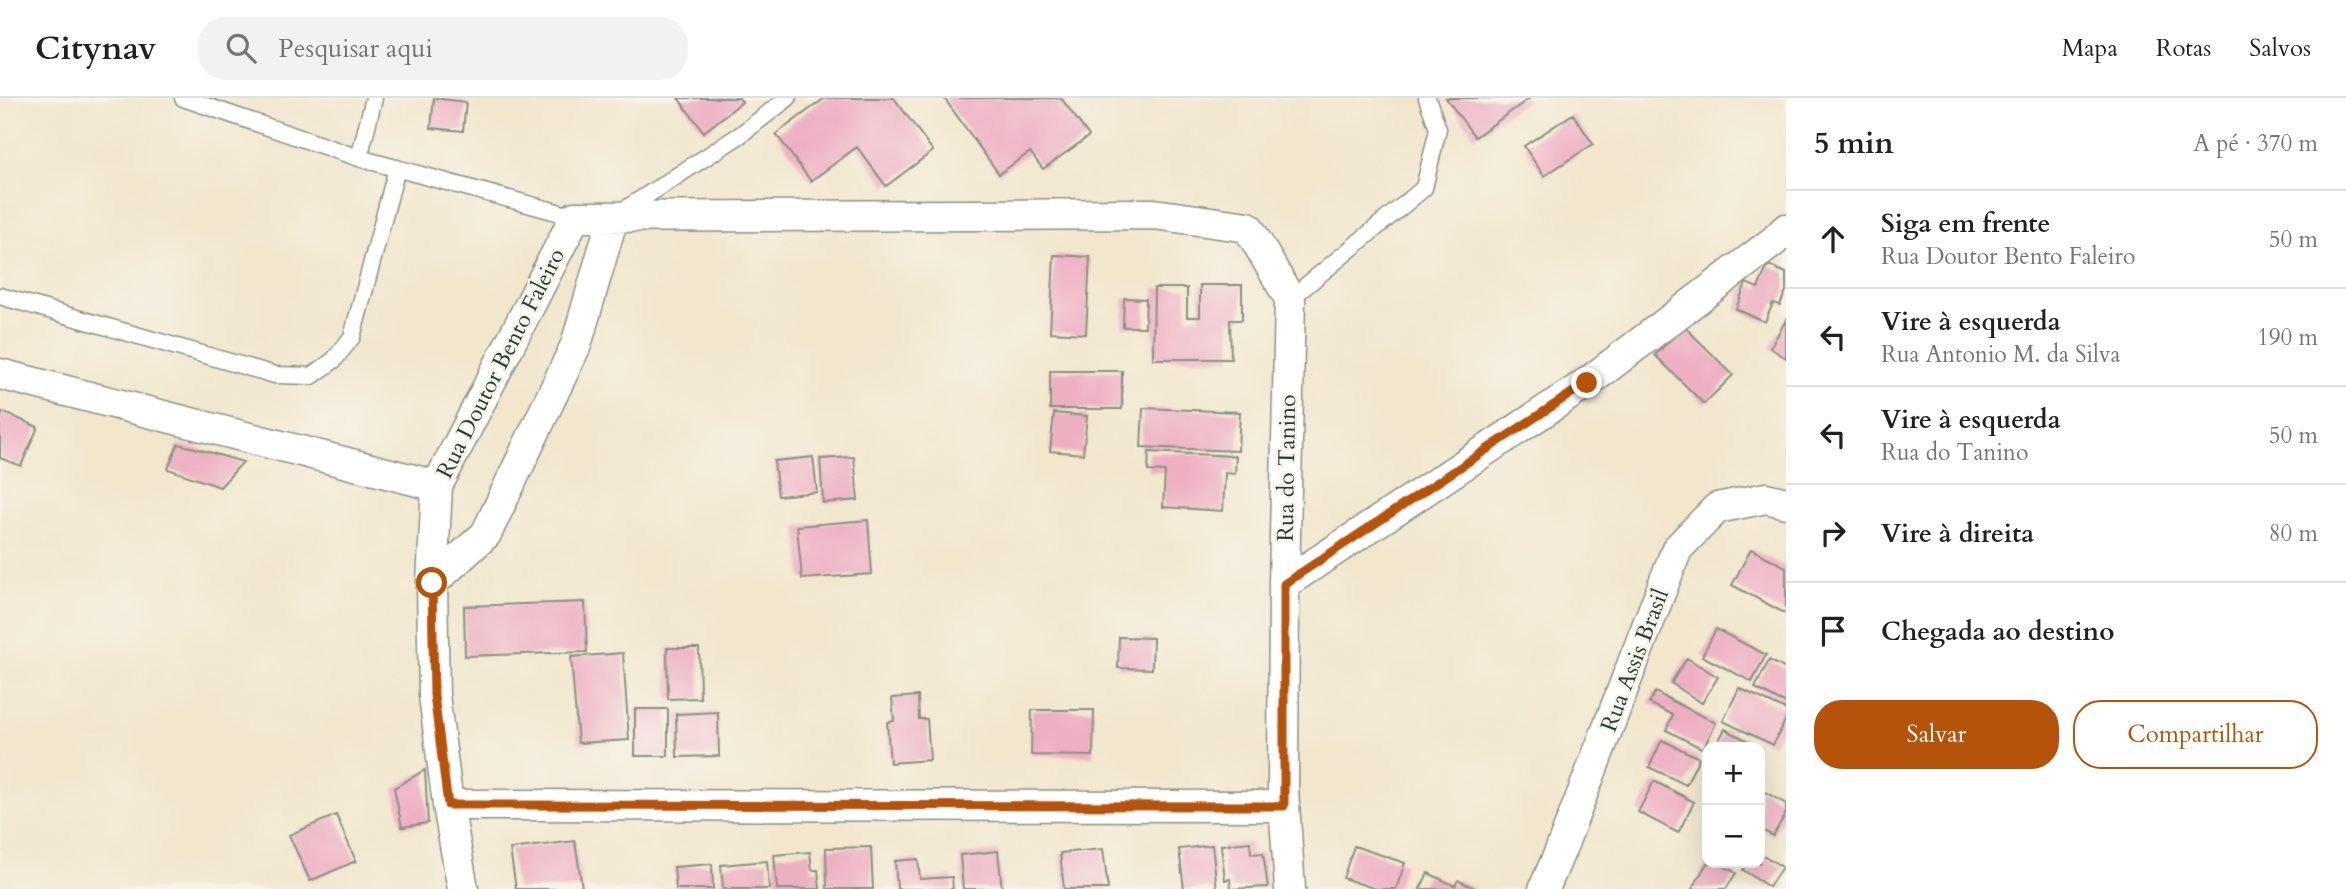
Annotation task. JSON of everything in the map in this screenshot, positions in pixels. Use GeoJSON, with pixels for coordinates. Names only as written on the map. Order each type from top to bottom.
{"type":"FeatureCollection","features":[{"type":"Feature","properties":{"kind":"street"},"geometry":{"type":"LineString","coordinates":[[575,217],[1154,214],[1248,227],[1290,299]]}},
{"type":"Feature","properties":{"kind":"street","name":"Rua Doutor Bento Faleiro"},"geometry":{"type":"LineString","coordinates":[[463,889],[448,805],[434,695],[432,583],[438,486],[575,217]]}},
{"type":"Feature","properties":{"kind":"street"},"geometry":{"type":"LineString","coordinates":[[432,583],[486,534],[576,345],[613,217]]}},
{"type":"Feature","properties":{"kind":"street"},"geometry":{"type":"LineString","coordinates":[[1284,584],[1587,383],[1786,229]]}},
{"type":"Feature","properties":{"kind":"street","name":"Rua do Tanino"},"geometry":{"type":"LineString","coordinates":[[1290,299],[1284,584],[1284,806],[1290,889]]}},
{"type":"Feature","properties":{"kind":"street"},"geometry":{"type":"LineString","coordinates":[[0,374],[438,486]]}},
{"type":"Feature","properties":{"kind":"street","name":"Rua Assis Brasil"},"geometry":{"type":"LineString","coordinates":[[1544,889],[1677,550],[1717,508],[1766,498],[1786,503]]}},
{"type":"Feature","properties":{"kind":"street"},"geometry":{"type":"LineString","coordinates":[[448,805],[1284,806]]}},
{"type":"Feature","properties":{"kind":"lane"},"geometry":{"type":"LineString","coordinates":[[183,98],[359,158],[575,217]]}},
{"type":"Feature","properties":{"kind":"lane"},"geometry":{"type":"LineString","coordinates":[[359,158],[374,98]]}},
{"type":"Feature","properties":{"kind":"lane"},"geometry":{"type":"LineString","coordinates":[[613,217],[740,135],[788,98]]}},
{"type":"Feature","properties":{"kind":"lane"},"geometry":{"type":"LineString","coordinates":[[1290,299],[1424,188],[1438,129],[1427,98]]}},
{"type":"Feature","properties":{"kind":"lane"},"geometry":{"type":"LineString","coordinates":[[0,296],[275,376],[312,376],[334,360],[352,337],[397,168]]}},
{"type":"Feature","properties":{"kind":"building"},"geometry":{"type":"Polygon","coordinates":[[[434,98],[466,102],[463,131],[431,128],[434,98]]]}},
{"type":"Feature","properties":{"kind":"building"},"geometry":{"type":"Polygon","coordinates":[[[678,98],[739,98],[742,102],[704,132],[678,98]]]}},
{"type":"Feature","properties":{"kind":"building"},"geometry":{"type":"Polygon","coordinates":[[[825,98],[894,98],[933,151],[886,186],[857,147],[811,181],[776,134],[825,98]]]}},
{"type":"Feature","properties":{"kind":"building"},"geometry":{"type":"Polygon","coordinates":[[[944,98],[1061,98],[1089,136],[1043,169],[1030,152],[999,174],[944,98]]]}},
{"type":"Feature","properties":{"kind":"building"},"geometry":{"type":"Polygon","coordinates":[[[1446,98],[1530,98],[1475,137],[1446,98]]]}},
{"type":"Feature","properties":{"kind":"building"},"geometry":{"type":"Polygon","coordinates":[[[1573,114],[1593,144],[1544,176],[1524,146],[1573,114]]]}},
{"type":"Feature","properties":{"kind":"building"},"geometry":{"type":"Polygon","coordinates":[[[1054,255],[1090,257],[1086,334],[1050,332],[1054,255]]]}},
{"type":"Feature","properties":{"kind":"building"},"geometry":{"type":"Polygon","coordinates":[[[1768,265],[1786,273],[1786,291],[1780,305],[1773,303],[1765,322],[1736,309],[1746,283],[1758,288],[1768,265]]]}},
{"type":"Feature","properties":{"kind":"building"},"geometry":{"type":"Polygon","coordinates":[[[1200,285],[1242,285],[1242,320],[1230,320],[1231,359],[1153,359],[1154,288],[1187,288],[1187,317],[1200,317],[1200,285]]]}},
{"type":"Feature","properties":{"kind":"building"},"geometry":{"type":"Polygon","coordinates":[[[1124,298],[1146,299],[1145,327],[1123,327],[1124,298]]]}},
{"type":"Feature","properties":{"kind":"building"},"geometry":{"type":"Polygon","coordinates":[[[1786,320],[1786,358],[1770,348],[1786,320]]]}},
{"type":"Feature","properties":{"kind":"building"},"geometry":{"type":"Polygon","coordinates":[[[1684,326],[1733,375],[1704,404],[1655,355],[1684,326]]]}},
{"type":"Feature","properties":{"kind":"building"},"geometry":{"type":"Polygon","coordinates":[[[1050,371],[1122,371],[1122,409],[1050,409],[1050,371]]]}},
{"type":"Feature","properties":{"kind":"building"},"geometry":{"type":"Polygon","coordinates":[[[1143,408],[1240,412],[1238,451],[1141,447],[1143,408]]]}},
{"type":"Feature","properties":{"kind":"building"},"geometry":{"type":"Polygon","coordinates":[[[3,412],[38,427],[21,466],[0,458],[0,419],[3,412]]]}},
{"type":"Feature","properties":{"kind":"building"},"geometry":{"type":"Polygon","coordinates":[[[1054,413],[1087,416],[1083,454],[1050,451],[1054,413]]]}},
{"type":"Feature","properties":{"kind":"building"},"geometry":{"type":"Polygon","coordinates":[[[178,444],[243,462],[220,487],[168,469],[178,444]]]}},
{"type":"Feature","properties":{"kind":"building"},"geometry":{"type":"Polygon","coordinates":[[[1149,452],[1236,456],[1235,474],[1225,473],[1223,511],[1163,507],[1165,472],[1148,471],[1149,452]]]}},
{"type":"Feature","properties":{"kind":"building"},"geometry":{"type":"Polygon","coordinates":[[[813,457],[817,492],[778,496],[774,461],[813,457]]]}},
{"type":"Feature","properties":{"kind":"building"},"geometry":{"type":"Polygon","coordinates":[[[854,457],[858,500],[823,503],[820,459],[854,457]]]}},
{"type":"Feature","properties":{"kind":"building"},"geometry":{"type":"Polygon","coordinates":[[[868,520],[872,574],[802,579],[797,526],[868,520]]]}},
{"type":"Feature","properties":{"kind":"building"},"geometry":{"type":"Polygon","coordinates":[[[1751,549],[1786,567],[1786,614],[1732,585],[1751,549]]]}},
{"type":"Feature","properties":{"kind":"building"},"geometry":{"type":"Polygon","coordinates":[[[585,602],[587,652],[465,656],[464,606],[585,602]]]}},
{"type":"Feature","properties":{"kind":"building"},"geometry":{"type":"Polygon","coordinates":[[[1716,629],[1766,655],[1752,682],[1702,656],[1716,629]]]}},
{"type":"Feature","properties":{"kind":"building"},"geometry":{"type":"Polygon","coordinates":[[[1119,637],[1153,638],[1152,669],[1118,668],[1119,637]]]}},
{"type":"Feature","properties":{"kind":"building"},"geometry":{"type":"Polygon","coordinates":[[[667,648],[699,648],[700,698],[668,699],[667,648]]]}},
{"type":"Feature","properties":{"kind":"building"},"geometry":{"type":"Polygon","coordinates":[[[623,653],[629,740],[578,743],[571,657],[623,653]]]}},
{"type":"Feature","properties":{"kind":"building"},"geometry":{"type":"Polygon","coordinates":[[[1687,658],[1718,677],[1702,703],[1671,683],[1687,658]]]}},
{"type":"Feature","properties":{"kind":"building"},"geometry":{"type":"Polygon","coordinates":[[[1769,660],[1786,669],[1786,704],[1755,688],[1769,660]]]}},
{"type":"Feature","properties":{"kind":"building"},"geometry":{"type":"Polygon","coordinates":[[[1739,688],[1786,710],[1786,719],[1773,745],[1723,721],[1739,688]]]}},
{"type":"Feature","properties":{"kind":"building"},"geometry":{"type":"Polygon","coordinates":[[[1655,692],[1716,723],[1706,742],[1702,742],[1702,748],[1666,730],[1673,715],[1649,703],[1655,692]]]}},
{"type":"Feature","properties":{"kind":"building"},"geometry":{"type":"Polygon","coordinates":[[[918,696],[919,719],[927,719],[930,760],[890,763],[887,722],[894,721],[892,698],[918,696]]]}},
{"type":"Feature","properties":{"kind":"building"},"geometry":{"type":"Polygon","coordinates":[[[635,709],[668,709],[668,756],[635,756],[635,709]]]}},
{"type":"Feature","properties":{"kind":"building"},"geometry":{"type":"Polygon","coordinates":[[[1032,710],[1094,710],[1093,756],[1031,755],[1032,710]]]}},
{"type":"Feature","properties":{"kind":"building"},"geometry":{"type":"Polygon","coordinates":[[[718,712],[719,756],[677,757],[676,714],[718,712]]]}},
{"type":"Feature","properties":{"kind":"building"},"geometry":{"type":"Polygon","coordinates":[[[1725,729],[1750,742],[1718,742],[1725,729]]]}},
{"type":"Feature","properties":{"kind":"building"},"geometry":{"type":"Polygon","coordinates":[[[1662,740],[1699,758],[1686,785],[1649,767],[1662,740]]]}},
{"type":"Feature","properties":{"kind":"building"},"geometry":{"type":"Polygon","coordinates":[[[425,770],[428,823],[402,827],[394,788],[425,770]]]}},
{"type":"Feature","properties":{"kind":"building"},"geometry":{"type":"Polygon","coordinates":[[[1654,781],[1694,802],[1678,833],[1638,812],[1654,781]]]}},
{"type":"Feature","properties":{"kind":"building"},"geometry":{"type":"Polygon","coordinates":[[[1765,792],[1786,804],[1786,813],[1773,836],[1765,832],[1765,792]]]}},
{"type":"Feature","properties":{"kind":"building"},"geometry":{"type":"Polygon","coordinates":[[[336,815],[356,861],[310,881],[289,835],[336,815]]]}},
{"type":"Feature","properties":{"kind":"building"},"geometry":{"type":"Polygon","coordinates":[[[575,841],[582,887],[516,889],[510,849],[575,841]]]}},
{"type":"Feature","properties":{"kind":"building"},"geometry":{"type":"Polygon","coordinates":[[[1250,842],[1251,854],[1263,853],[1268,887],[1231,889],[1230,879],[1225,880],[1221,845],[1250,842]]]}},
{"type":"Feature","properties":{"kind":"building"},"geometry":{"type":"Polygon","coordinates":[[[1212,845],[1217,889],[1184,889],[1179,849],[1212,845]]]}},
{"type":"Feature","properties":{"kind":"building"},"geometry":{"type":"Polygon","coordinates":[[[1354,846],[1405,863],[1396,889],[1376,889],[1343,878],[1354,846]]]}},
{"type":"Feature","properties":{"kind":"building"},"geometry":{"type":"Polygon","coordinates":[[[871,847],[873,889],[827,889],[826,848],[871,847]]]}},
{"type":"Feature","properties":{"kind":"building"},"geometry":{"type":"Polygon","coordinates":[[[1103,849],[1108,889],[1064,889],[1060,853],[1103,849]]]}},
{"type":"Feature","properties":{"kind":"building"},"geometry":{"type":"Polygon","coordinates":[[[998,851],[1002,889],[963,889],[960,855],[998,851]]]}},
{"type":"Feature","properties":{"kind":"building"},"geometry":{"type":"Polygon","coordinates":[[[810,852],[812,870],[818,870],[820,889],[777,889],[774,855],[810,852]]]}},
{"type":"Feature","properties":{"kind":"building"},"geometry":{"type":"Polygon","coordinates":[[[1765,856],[1782,867],[1769,887],[1743,870],[1765,868],[1765,856]]]}},
{"type":"Feature","properties":{"kind":"building"},"geometry":{"type":"Polygon","coordinates":[[[918,859],[920,879],[952,877],[953,889],[897,889],[895,861],[918,859]]]}},
{"type":"Feature","properties":{"kind":"building"},"geometry":{"type":"Polygon","coordinates":[[[767,861],[769,889],[723,889],[721,865],[767,861]]]}},
{"type":"Feature","properties":{"kind":"building"},"geometry":{"type":"Polygon","coordinates":[[[712,864],[713,889],[676,889],[674,867],[712,864]]]}},
{"type":"Feature","properties":{"kind":"building"},"geometry":{"type":"Polygon","coordinates":[[[1704,868],[1727,868],[1736,873],[1726,889],[1692,889],[1704,868]]]}},
{"type":"Feature","properties":{"kind":"building"},"geometry":{"type":"Polygon","coordinates":[[[1428,873],[1455,886],[1458,880],[1476,889],[1420,889],[1428,873]]]}},
{"type":"Feature","properties":{"kind":"route"},"geometry":{"type":"LineString","coordinates":[[432,583],[434,695],[448,805],[1284,806],[1284,584],[1587,383]]}}]}
